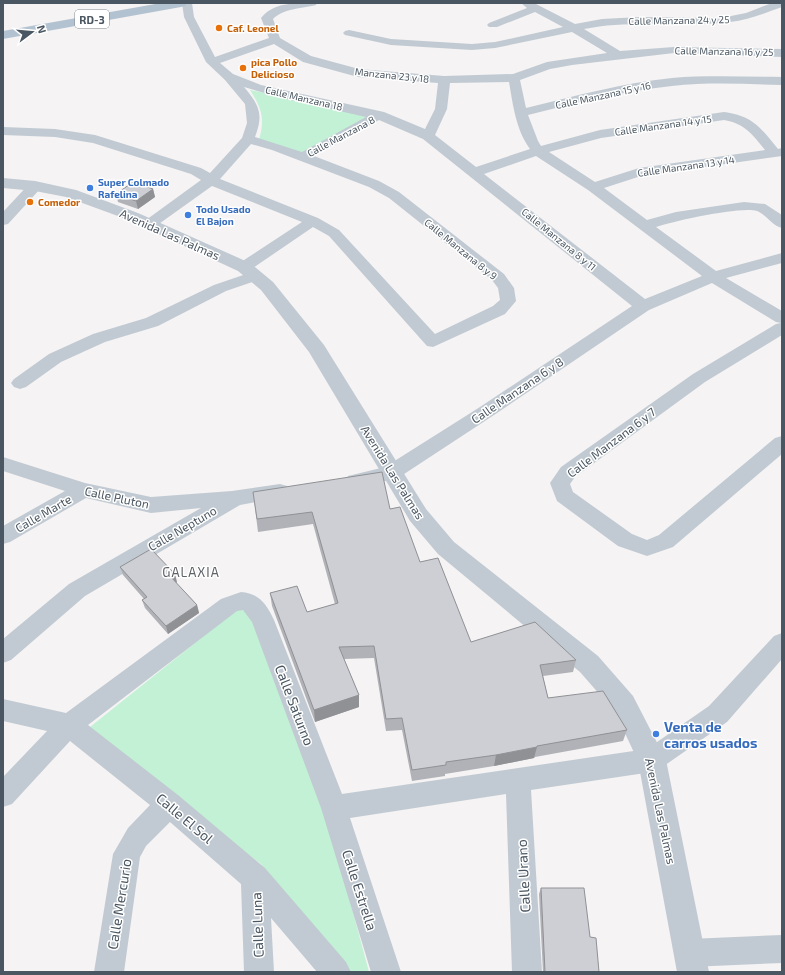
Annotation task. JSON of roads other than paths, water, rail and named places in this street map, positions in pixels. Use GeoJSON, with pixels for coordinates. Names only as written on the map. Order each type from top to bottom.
{"type":"FeatureCollection","features":[{"type":"Feature","properties":{"kind":"main road","name":"RD-3"},"geometry":{"type":"LineString","coordinates":[[3,25],[133,3]]}},
{"type":"Feature","properties":{"kind":"main road","name":"RD-3"},"geometry":{"type":"LineString","coordinates":[[3,35],[181,3]]}},
{"type":"Feature","properties":{"kind":"street"},"geometry":{"type":"LineString","coordinates":[[151,223],[211,180],[248,139],[254,123],[251,104],[230,77],[212,62],[190,17],[188,3]]}},
{"type":"Feature","properties":{"kind":"street"},"geometry":{"type":"LineString","coordinates":[[212,62],[275,40],[267,18],[271,13],[312,3]]}},
{"type":"Feature","properties":{"kind":"street","name":"Calle Manzana 24 y 25"},"geometry":{"type":"LineString","coordinates":[[349,33],[391,42],[472,47],[495,45],[602,22],[640,20],[710,21],[731,19],[748,16],[782,3]]}},
{"type":"Feature","properties":{"kind":"street"},"geometry":{"type":"LineString","coordinates":[[493,25],[531,5],[574,28],[618,55]]}},
{"type":"Feature","properties":{"kind":"street","name":"Manzana 23 y 18"},"geometry":{"type":"LineString","coordinates":[[275,40],[308,59],[358,73],[444,80],[514,78]]}},
{"type":"Feature","properties":{"kind":"street","name":"Calle Manzana 16 y 25"},"geometry":{"type":"LineString","coordinates":[[514,78],[547,66],[618,55],[697,49],[782,53]]}},
{"type":"Feature","properties":{"kind":"street","name":"Calle Manzana 18"},"geometry":{"type":"LineString","coordinates":[[230,77],[261,88],[380,115],[408,125],[428,136]]}},
{"type":"Feature","properties":{"kind":"street"},"geometry":{"type":"LineString","coordinates":[[514,78],[521,112],[531,141],[538,151],[593,187],[713,277],[782,318]]}},
{"type":"Feature","properties":{"kind":"street"},"geometry":{"type":"LineString","coordinates":[[428,136],[442,109],[444,80]]}},
{"type":"Feature","properties":{"kind":"street","name":"Calle Manzana 15 y 16"},"geometry":{"type":"LineString","coordinates":[[521,112],[607,92],[659,83],[782,81]]}},
{"type":"Feature","properties":{"kind":"street","name":"Calle Manzana 8"},"geometry":{"type":"LineString","coordinates":[[302,157],[380,115]]}},
{"type":"Feature","properties":{"kind":"street","name":"Calle Manzana 14 y 15"},"geometry":{"type":"LineString","coordinates":[[475,172],[538,151],[600,134],[724,116],[734,117],[748,122],[778,153]]}},
{"type":"Feature","properties":{"kind":"street"},"geometry":{"type":"LineString","coordinates":[[3,131],[55,133],[95,139],[196,171],[211,180],[313,221],[250,272],[152,322],[99,338],[55,358],[20,383]]}},
{"type":"Feature","properties":{"kind":"street","name":"Calle Manzana 8 y 11"},"geometry":{"type":"LineString","coordinates":[[428,136],[643,306]]}},
{"type":"Feature","properties":{"kind":"street"},"geometry":{"type":"LineString","coordinates":[[248,139],[302,157]]}},
{"type":"Feature","properties":{"kind":"street","name":"Calle Manzana 13 y 14"},"geometry":{"type":"LineString","coordinates":[[593,187],[615,178],[638,172],[778,153]]}},
{"type":"Feature","properties":{"kind":"street","name":"Calle Manzana 8 y 9"},"geometry":{"type":"LineString","coordinates":[[302,157],[374,184],[394,195],[498,277],[506,288],[508,301],[499,310],[433,342],[334,233],[313,221]]}},
{"type":"Feature","properties":{"kind":"street","name":"Avenida Las Palmas"},"geometry":{"type":"LineString","coordinates":[[3,183],[35,186],[70,193],[151,223],[250,272],[267,286],[317,349],[391,473],[418,515],[446,548],[588,664],[624,704],[652,760],[691,963]]}},
{"type":"Feature","properties":{"kind":"street"},"geometry":{"type":"LineString","coordinates":[[3,221],[35,186]]}},
{"type":"Feature","properties":{"kind":"street"},"geometry":{"type":"LineString","coordinates":[[645,226],[676,216],[744,206],[760,207],[774,215],[782,224]]}},
{"type":"Feature","properties":{"kind":"street","name":"Calle Manzana 6 y 8"},"geometry":{"type":"LineString","coordinates":[[391,473],[487,411],[643,306],[713,277],[782,258]]}},
{"type":"Feature","properties":{"kind":"street","name":"Calle Manzana 6 y 7"},"geometry":{"type":"LineString","coordinates":[[782,328],[693,383],[568,472],[560,483],[564,496],[625,540],[647,548],[666,541],[782,443]]}},
{"type":"Feature","properties":{"kind":"street","name":"Calle Pluton"},"geometry":{"type":"LineString","coordinates":[[3,464],[84,490],[151,505],[234,498]]}},
{"type":"Feature","properties":{"kind":"street"},"geometry":{"type":"LineString","coordinates":[[340,483],[370,479],[391,473]]}},
{"type":"Feature","properties":{"kind":"street","name":"Calle Neptuno"},"geometry":{"type":"LineString","coordinates":[[3,653],[77,590],[234,498],[302,488]]}},
{"type":"Feature","properties":{"kind":"street","name":"Calle Marte"},"geometry":{"type":"LineString","coordinates":[[3,536],[84,490]]}},
{"type":"Feature","properties":{"kind":"street","name":"Calle Saturno"},"geometry":{"type":"LineString","coordinates":[[3,795],[70,725],[230,605],[238,600],[246,600],[256,607],[263,620],[334,808]]}},
{"type":"Feature","properties":{"kind":"street"},"geometry":{"type":"LineString","coordinates":[[334,808],[652,760],[718,714],[782,643]]}},
{"type":"Feature","properties":{"kind":"street","name":"Calle El Sol"},"geometry":{"type":"LineString","coordinates":[[3,710],[70,725],[169,804],[255,878],[336,972]]}},
{"type":"Feature","properties":{"kind":"street","name":"Calle Urano"},"geometry":{"type":"LineString","coordinates":[[518,780],[527,972]]}},
{"type":"Feature","properties":{"kind":"street","name":"Calle Mercurio"},"geometry":{"type":"LineString","coordinates":[[109,972],[126,854],[138,837],[169,804]]}},
{"type":"Feature","properties":{"kind":"street","name":"Calle Estrella"},"geometry":{"type":"LineString","coordinates":[[334,808],[386,972]]}},
{"type":"Feature","properties":{"kind":"street","name":"Calle Luna"},"geometry":{"type":"LineString","coordinates":[[255,878],[259,972]]}},
{"type":"Feature","properties":{"kind":"street"},"geometry":{"type":"LineString","coordinates":[[691,963],[782,949]]}},
{"type":"Feature","properties":{"kind":"place","name":"Caf. Leonel"},"geometry":{"type":"Point","coordinates":[219,28]}},
{"type":"Feature","properties":{"kind":"place","name":"pica Pollo Delicioso"},"geometry":{"type":"Point","coordinates":[243,68]}},
{"type":"Feature","properties":{"kind":"place","name":"Super Colmado Rafelina"},"geometry":{"type":"Point","coordinates":[90,188]}},
{"type":"Feature","properties":{"kind":"place","name":"Comedor"},"geometry":{"type":"Point","coordinates":[30,202]}},
{"type":"Feature","properties":{"kind":"place","name":"Todo Usado El Bajon"},"geometry":{"type":"Point","coordinates":[188,215]}},
{"type":"Feature","properties":{"kind":"place","name":"Venta de carros usados"},"geometry":{"type":"Point","coordinates":[656,734]}},
{"type":"Feature","properties":{"kind":"district","name":"GALAXIA"},"geometry":{"type":"Point","coordinates":[191,572]}}]}
